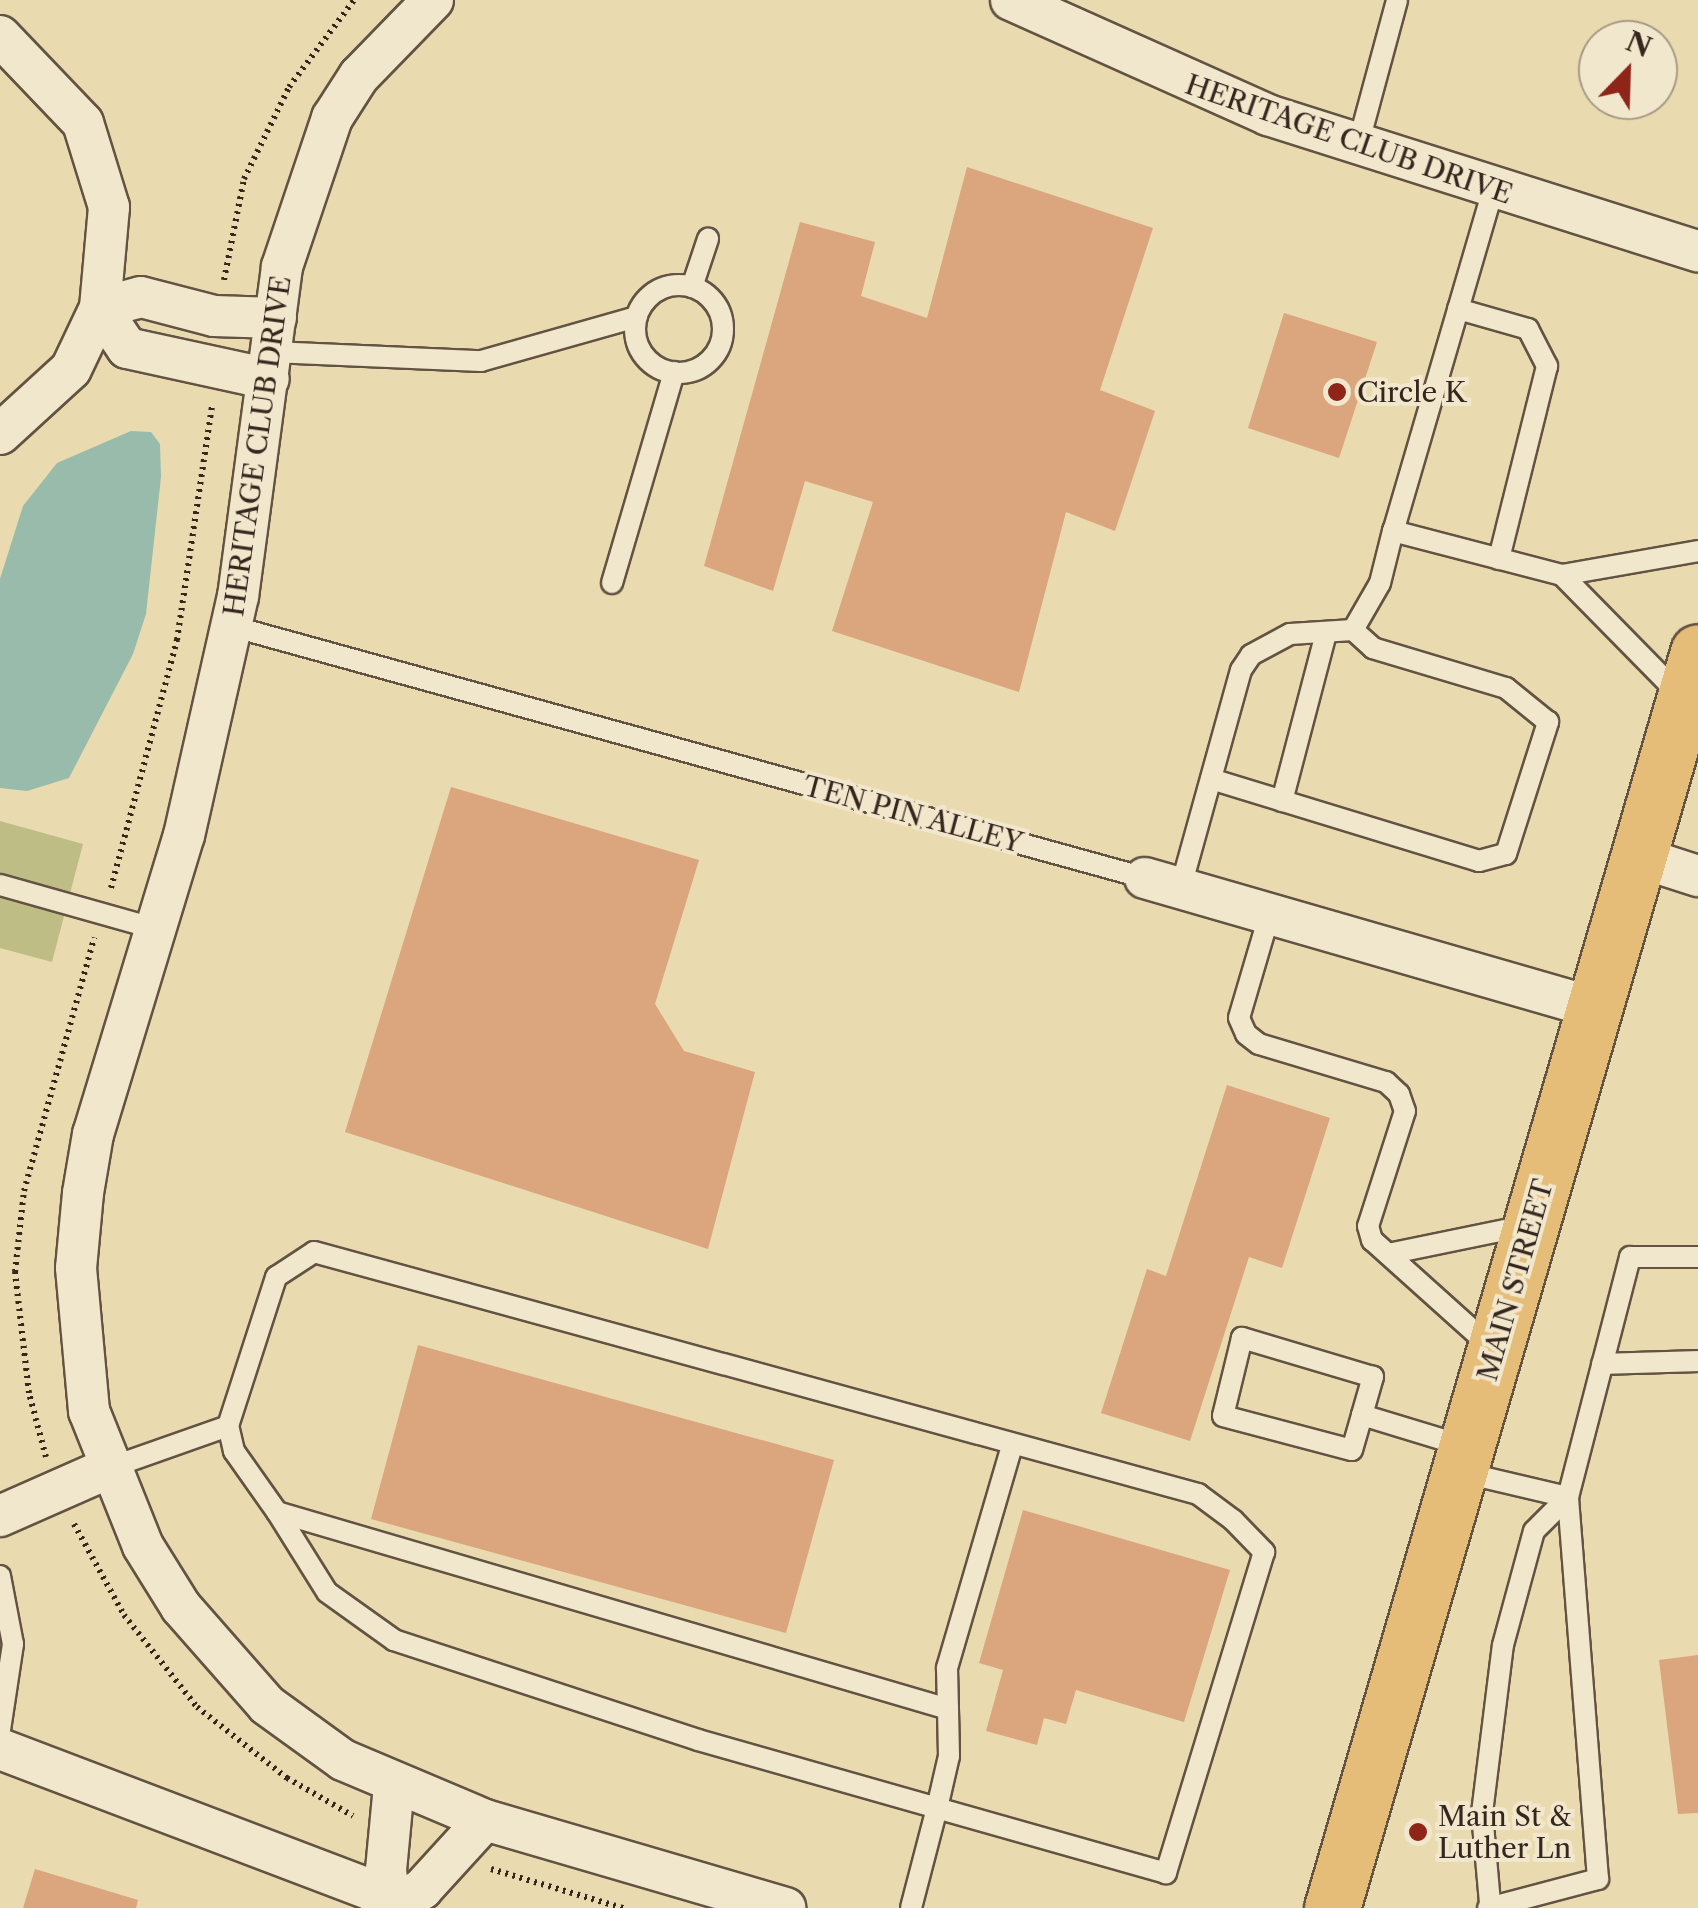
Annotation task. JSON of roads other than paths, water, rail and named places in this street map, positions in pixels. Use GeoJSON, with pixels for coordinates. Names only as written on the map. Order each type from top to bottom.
{"type":"FeatureCollection","features":[{"type":"Feature","properties":{"kind":"main road","name":"MAIN STREET"},"geometry":{"type":"LineString","coordinates":[[1332,1908],[1691,676]]}},
{"type":"Feature","properties":{"kind":"street","name":"HERITAGE CLUB DRIVE"},"geometry":{"type":"LineString","coordinates":[[1011,0],[1064,12],[1178,80],[1493,190],[1698,251]]}},
{"type":"Feature","properties":{"kind":"street","name":"HERITAGE CLUB DRIVE"},"geometry":{"type":"LineString","coordinates":[[411,7],[332,118],[293,228],[231,626],[157,929],[93,1134],[81,1212],[79,1338],[88,1411],[144,1546],[217,1653],[267,1705],[343,1760],[394,1786],[485,1820],[786,1908]]}},
{"type":"Feature","properties":{"kind":"street"},"geometry":{"type":"LineString","coordinates":[[0,36],[82,123],[109,207],[100,308],[71,368],[0,434]]}},
{"type":"Feature","properties":{"kind":"street"},"geometry":{"type":"LineString","coordinates":[[100,308],[142,297],[221,316],[272,350]]}},
{"type":"Feature","properties":{"kind":"street"},"geometry":{"type":"LineString","coordinates":[[100,308],[127,348],[216,371],[272,350]]}},
{"type":"Feature","properties":{"kind":"street"},"geometry":{"type":"LineString","coordinates":[[1638,857],[1698,876]]}},
{"type":"Feature","properties":{"kind":"street","name":"TEN PIN ALLEY"},"geometry":{"type":"LineString","coordinates":[[1163,884],[1594,1008]]}},
{"type":"Feature","properties":{"kind":"street"},"geometry":{"type":"LineString","coordinates":[[0,1516],[109,1468]]}},
{"type":"Feature","properties":{"kind":"street"},"geometry":{"type":"LineString","coordinates":[[0,1749],[372,1890],[390,1907]]}},
{"type":"Feature","properties":{"kind":"street"},"geometry":{"type":"LineString","coordinates":[[390,1907],[386,1870],[394,1833],[394,1786]]}},
{"type":"Feature","properties":{"kind":"street"},"geometry":{"type":"LineString","coordinates":[[390,1907],[422,1889],[448,1856],[485,1820]]}},
{"type":"Feature","properties":{"kind":"lane"},"geometry":{"type":"LineString","coordinates":[[1358,145],[1397,0]]}},
{"type":"Feature","properties":{"kind":"lane"},"geometry":{"type":"LineString","coordinates":[[1353,630],[1380,583],[1493,190]]}},
{"type":"Feature","properties":{"kind":"lane"},"geometry":{"type":"LineString","coordinates":[[692,286],[708,239]]}},
{"type":"Feature","properties":{"kind":"lane"},"geometry":{"type":"LineString","coordinates":[[272,350],[481,361],[636,316],[664,287],[692,286],[721,315],[721,343],[704,365],[674,372],[647,359],[639,347],[636,316]]}},
{"type":"Feature","properties":{"kind":"lane"},"geometry":{"type":"LineString","coordinates":[[1458,309],[1528,329],[1547,366],[1498,559]]}},
{"type":"Feature","properties":{"kind":"lane"},"geometry":{"type":"LineString","coordinates":[[612,583],[674,372]]}},
{"type":"Feature","properties":{"kind":"lane"},"geometry":{"type":"LineString","coordinates":[[1393,531],[1562,575],[1691,676]]}},
{"type":"Feature","properties":{"kind":"lane"},"geometry":{"type":"LineString","coordinates":[[1562,575],[1698,551]]}},
{"type":"Feature","properties":{"kind":"lane","name":"TEN PIN ALLEY"},"geometry":{"type":"LineString","coordinates":[[231,626],[1163,884]]}},
{"type":"Feature","properties":{"kind":"lane"},"geometry":{"type":"LineString","coordinates":[[1163,884],[1211,779],[1241,670],[1251,655],[1290,634],[1353,630],[1374,648],[1506,688],[1548,722],[1519,825],[1506,854],[1480,861],[1211,779]]}},
{"type":"Feature","properties":{"kind":"lane"},"geometry":{"type":"LineString","coordinates":[[1282,801],[1326,633]]}},
{"type":"Feature","properties":{"kind":"lane"},"geometry":{"type":"LineString","coordinates":[[0,884],[157,929]]}},
{"type":"Feature","properties":{"kind":"lane"},"geometry":{"type":"LineString","coordinates":[[1269,916],[1240,1018],[1246,1034],[1259,1044],[1386,1082],[1399,1094],[1405,1111],[1368,1226],[1372,1240],[1495,1350]]}},
{"type":"Feature","properties":{"kind":"lane"},"geometry":{"type":"LineString","coordinates":[[1388,1254],[1532,1224]]}},
{"type":"Feature","properties":{"kind":"lane"},"geometry":{"type":"LineString","coordinates":[[314,1252],[1012,1445],[1198,1494],[1264,1552],[1166,1873],[698,1740],[394,1640],[326,1592],[234,1451],[228,1426],[276,1278],[314,1252]]}},
{"type":"Feature","properties":{"kind":"lane"},"geometry":{"type":"LineString","coordinates":[[1568,1497],[1534,1530],[1504,1645],[1482,1814],[1489,1906],[1598,1880],[1568,1497],[1630,1258],[1698,1257]]}},
{"type":"Feature","properties":{"kind":"lane"},"geometry":{"type":"LineString","coordinates":[[1242,1338],[1373,1376],[1362,1415],[1352,1450],[1222,1416],[1242,1338]]}},
{"type":"Feature","properties":{"kind":"lane"},"geometry":{"type":"LineString","coordinates":[[1602,1364],[1698,1361]]}},
{"type":"Feature","properties":{"kind":"lane"},"geometry":{"type":"LineString","coordinates":[[1362,1415],[1462,1459],[1568,1497]]}},
{"type":"Feature","properties":{"kind":"lane"},"geometry":{"type":"LineString","coordinates":[[109,1468],[228,1426]]}},
{"type":"Feature","properties":{"kind":"lane"},"geometry":{"type":"LineString","coordinates":[[911,1908],[949,1756],[947,1668],[1012,1445]]}},
{"type":"Feature","properties":{"kind":"lane"},"geometry":{"type":"LineString","coordinates":[[277,1512],[948,1709]]}},
{"type":"Feature","properties":{"kind":"lane"},"geometry":{"type":"LineString","coordinates":[[0,1576],[13,1644],[0,1730]]}},
{"type":"Feature","properties":{"kind":"place","name":"Circle K"},"geometry":{"type":"Point","coordinates":[1337,392]}},
{"type":"Feature","properties":{"kind":"place","name":"Main St & Luther Ln"},"geometry":{"type":"Point","coordinates":[1418,1832]}}]}
